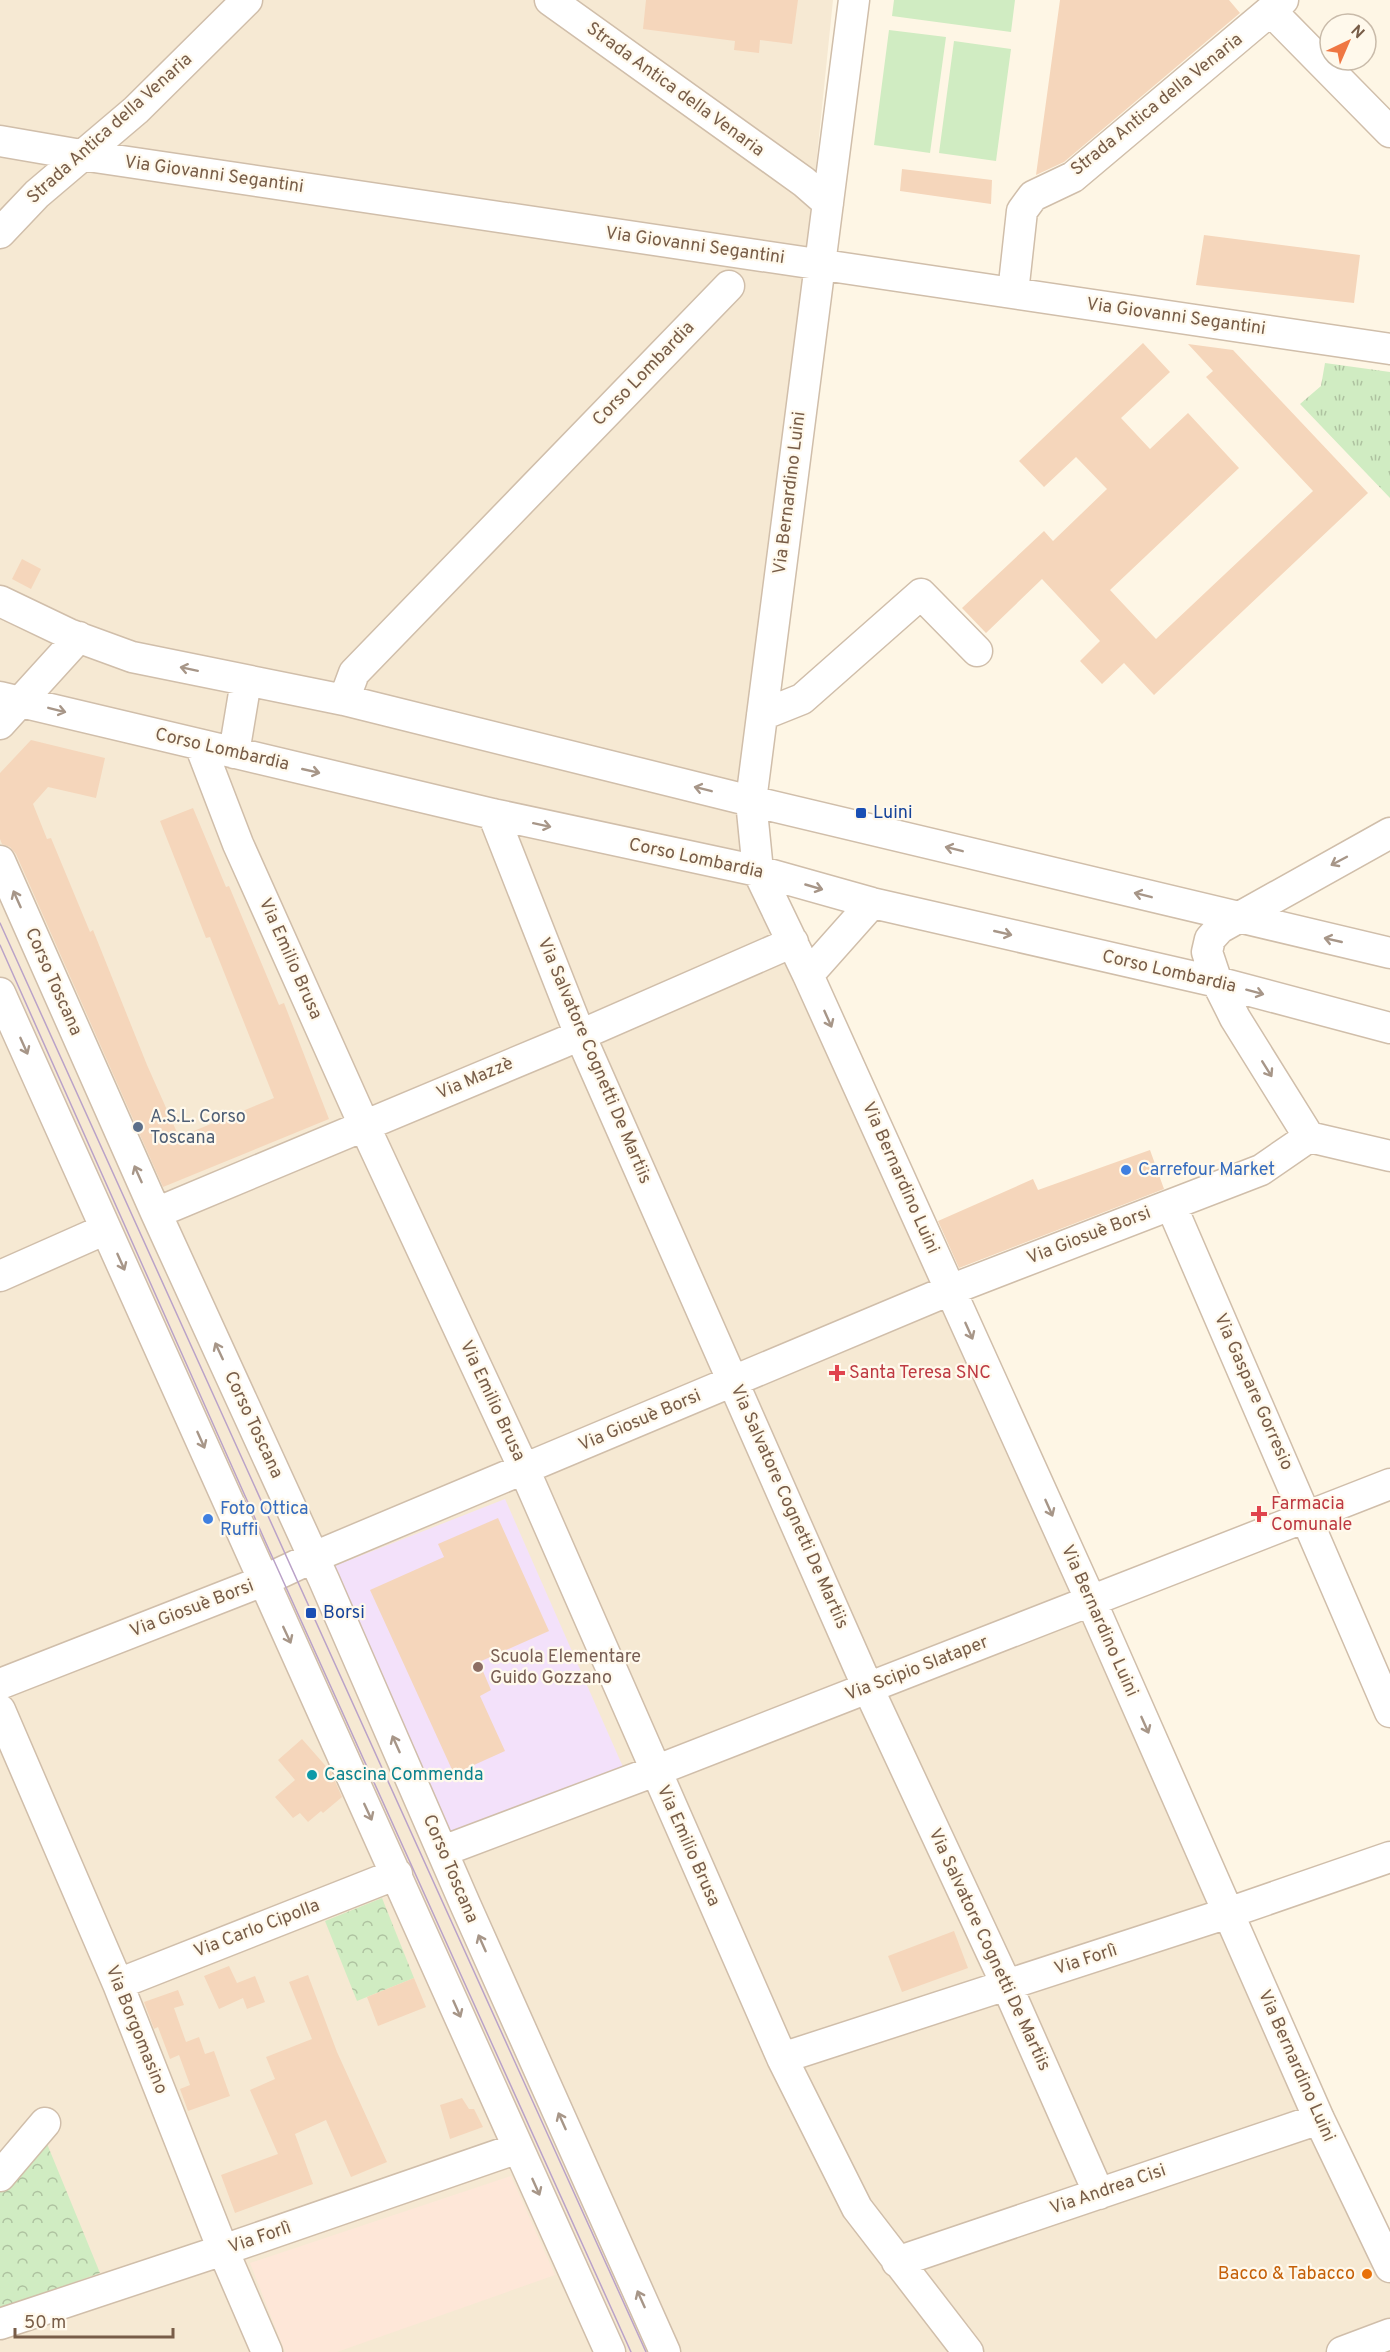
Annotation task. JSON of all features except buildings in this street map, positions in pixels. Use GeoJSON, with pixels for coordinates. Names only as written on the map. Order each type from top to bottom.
{"type":"FeatureCollection","features":[{"type":"Feature","properties":{"kind":"street","name":"Strada Antica della Venaria"},"geometry":{"type":"LineString","coordinates":[[0,233],[37,194],[136,110],[247,0]]}},
{"type":"Feature","properties":{"kind":"street","name":"Strada Antica della Venaria"},"geometry":{"type":"LineString","coordinates":[[550,0],[804,182],[828,203]]}},
{"type":"Feature","properties":{"kind":"street","name":"Via Bernardino Luini"},"geometry":{"type":"LineString","coordinates":[[854,0],[751,801],[758,871],[793,942],[1091,1601],[1319,2119],[1390,2267]]}},
{"type":"Feature","properties":{"kind":"street","name":"Strada Antica della Venaria"},"geometry":{"type":"LineString","coordinates":[[1013,293],[1022,211],[1033,196],[1073,177],[1277,5],[1390,132]]}},
{"type":"Feature","properties":{"kind":"street","name":"Via Giovanni Segantini"},"geometry":{"type":"LineString","coordinates":[[0,141],[81,155],[1390,349]]}},
{"type":"Feature","properties":{"kind":"street","name":"Corso Lombardia"},"geometry":{"type":"LineString","coordinates":[[344,700],[354,673],[729,286]]}},
{"type":"Feature","properties":{"kind":"street"},"geometry":{"type":"LineString","coordinates":[[762,715],[802,699],[921,594],[977,651]]}},
{"type":"Feature","properties":{"kind":"street"},"geometry":{"type":"LineString","coordinates":[[0,601],[79,637],[132,657],[344,700],[751,801],[1390,953]]}},
{"type":"Feature","properties":{"kind":"street"},"geometry":{"type":"LineString","coordinates":[[0,724],[10,699],[79,637]]}},
{"type":"Feature","properties":{"kind":"street"},"geometry":{"type":"LineString","coordinates":[[234,753],[246,681]]}},
{"type":"Feature","properties":{"kind":"street","name":"Corso Lombardia"},"geometry":{"type":"LineString","coordinates":[[10,699],[493,814],[758,871],[872,903],[1217,982],[1390,1028]]}},
{"type":"Feature","properties":{"kind":"street","name":"Via Emilio Brusa"},"geometry":{"type":"LineString","coordinates":[[200,745],[238,844],[364,1125],[524,1469],[782,2058],[857,2208],[968,2352]]}},
{"type":"Feature","properties":{"kind":"street","name":"Via Salvatore Cognetti De Martiis"},"geometry":{"type":"LineString","coordinates":[[493,814],[580,1035],[868,1688],[1007,1986],[1099,2194]]}},
{"type":"Feature","properties":{"kind":"street"},"geometry":{"type":"LineString","coordinates":[[1390,832],[1220,928],[1210,939],[1207,952],[1217,982],[1235,1018],[1309,1137],[1390,1156]]}},
{"type":"Feature","properties":{"kind":"street","name":"Corso Toscana"},"geometry":{"type":"LineString","coordinates":[[0,861],[156,1214],[314,1557],[665,2352]]}},
{"type":"Feature","properties":{"kind":"street"},"geometry":{"type":"LineString","coordinates":[[808,975],[872,903]]}},
{"type":"Feature","properties":{"kind":"street","name":"Via Mazzè"},"geometry":{"type":"LineString","coordinates":[[156,1214],[580,1035],[793,942]]}},
{"type":"Feature","properties":{"kind":"street"},"geometry":{"type":"LineString","coordinates":[[0,993],[610,2352]]}},
{"type":"Feature","properties":{"kind":"street","name":"Via Giosuè Borsi"},"geometry":{"type":"LineString","coordinates":[[0,1684],[263,1581],[314,1557],[950,1290],[1261,1170],[1309,1137]]}},
{"type":"Feature","properties":{"kind":"street","name":"Via Gaspare Gorresio"},"geometry":{"type":"LineString","coordinates":[[1171,1205],[1390,1712]]}},
{"type":"Feature","properties":{"kind":"street"},"geometry":{"type":"LineString","coordinates":[[0,1276],[106,1229]]}},
{"type":"Feature","properties":{"kind":"street","name":"Via Scipio Slataper"},"geometry":{"type":"LineString","coordinates":[[443,1851],[655,1771],[1390,1484]]}},
{"type":"Feature","properties":{"kind":"street","name":"Via Borgomasino"},"geometry":{"type":"LineString","coordinates":[[0,1710],[118,1984],[223,2250],[267,2352]]}},
{"type":"Feature","properties":{"kind":"street","name":"Via Forlì"},"geometry":{"type":"LineString","coordinates":[[782,2058],[1228,1913],[1390,1857]]}},
{"type":"Feature","properties":{"kind":"street","name":"Via Carlo Cipolla"},"geometry":{"type":"LineString","coordinates":[[118,1984],[396,1874]]}},
{"type":"Feature","properties":{"kind":"street","name":"Via Andrea Cisi"},"geometry":{"type":"LineString","coordinates":[[897,2262],[1319,2119]]}},
{"type":"Feature","properties":{"kind":"street"},"geometry":{"type":"LineString","coordinates":[[0,2176],[45,2123]]}},
{"type":"Feature","properties":{"kind":"street","name":"Via Forlì"},"geometry":{"type":"LineString","coordinates":[[0,2324],[518,2148]]}},
{"type":"Feature","properties":{"kind":"street"},"geometry":{"type":"LineString","coordinates":[[1342,2352],[1390,2334]]}},
{"type":"Feature","properties":{"kind":"shaded area"},"geometry":{"type":"Polygon","coordinates":[[[0,0],[833,0],[751,801],[758,871],[1390,2272],[1390,2352],[0,2352],[0,0]]]}},
{"type":"Feature","properties":{"kind":"shaded area","name":"Scuola Elementare Guido Gozzano"},"geometry":{"type":"Polygon","coordinates":[[[505,1499],[623,1767],[451,1834],[332,1567],[505,1499]]]}},
{"type":"Feature","properties":{"kind":"shaded area"},"geometry":{"type":"Polygon","coordinates":[[[511,2176],[555,2275],[337,2352],[285,2352],[250,2263],[511,2176]]]}},
{"type":"Feature","properties":{"kind":"green space"},"geometry":{"type":"Polygon","coordinates":[[[894,0],[1015,0],[1011,32],[892,16],[894,0]]]}},
{"type":"Feature","properties":{"kind":"green space"},"geometry":{"type":"Polygon","coordinates":[[[889,30],[946,37],[930,153],[874,145],[889,30]]]}},
{"type":"Feature","properties":{"kind":"green space"},"geometry":{"type":"Polygon","coordinates":[[[954,41],[1011,49],[996,161],[939,153],[954,41]]]}},
{"type":"Feature","properties":{"kind":"green space"},"geometry":{"type":"Polygon","coordinates":[[[1325,363],[1390,372],[1390,498],[1300,404],[1321,386],[1325,363]]]}},
{"type":"Feature","properties":{"kind":"green space"},"geometry":{"type":"Polygon","coordinates":[[[382,1898],[414,1978],[357,2001],[325,1921],[382,1898]]]}},
{"type":"Feature","properties":{"kind":"green space"},"geometry":{"type":"Polygon","coordinates":[[[43,2134],[100,2273],[0,2309],[0,2187],[43,2134]]]}},
{"type":"Feature","properties":{"kind":"tram line"},"geometry":{"type":"LineString","coordinates":[[0,923],[646,2352]]}},
{"type":"Feature","properties":{"kind":"tram line"},"geometry":{"type":"LineString","coordinates":[[0,945],[266,1543],[631,2352]]}},
{"type":"Feature","properties":{"kind":"place","name":"Luini"},"geometry":{"type":"Point","coordinates":[861,813]}},
{"type":"Feature","properties":{"kind":"place","name":"A.S.L. Corso Toscana"},"geometry":{"type":"Point","coordinates":[138,1127]}},
{"type":"Feature","properties":{"kind":"place","name":"Carrefour Market"},"geometry":{"type":"Point","coordinates":[1126,1170]}},
{"type":"Feature","properties":{"kind":"place","name":"Santa Teresa SNC"},"geometry":{"type":"Point","coordinates":[837,1373]}},
{"type":"Feature","properties":{"kind":"place","name":"Farmacia Comunale"},"geometry":{"type":"Point","coordinates":[1259,1514]}},
{"type":"Feature","properties":{"kind":"place","name":"Foto Ottica Ruffi"},"geometry":{"type":"Point","coordinates":[208,1519]}},
{"type":"Feature","properties":{"kind":"place","name":"Borsi"},"geometry":{"type":"Point","coordinates":[311,1613]}},
{"type":"Feature","properties":{"kind":"place","name":"Scuola Elementare Guido Gozzano"},"geometry":{"type":"Point","coordinates":[478,1667]}},
{"type":"Feature","properties":{"kind":"place","name":"Cascina Commenda"},"geometry":{"type":"Point","coordinates":[312,1775]}},
{"type":"Feature","properties":{"kind":"place","name":"Bacco & Tabacco"},"geometry":{"type":"Point","coordinates":[1367,2274]}}]}
